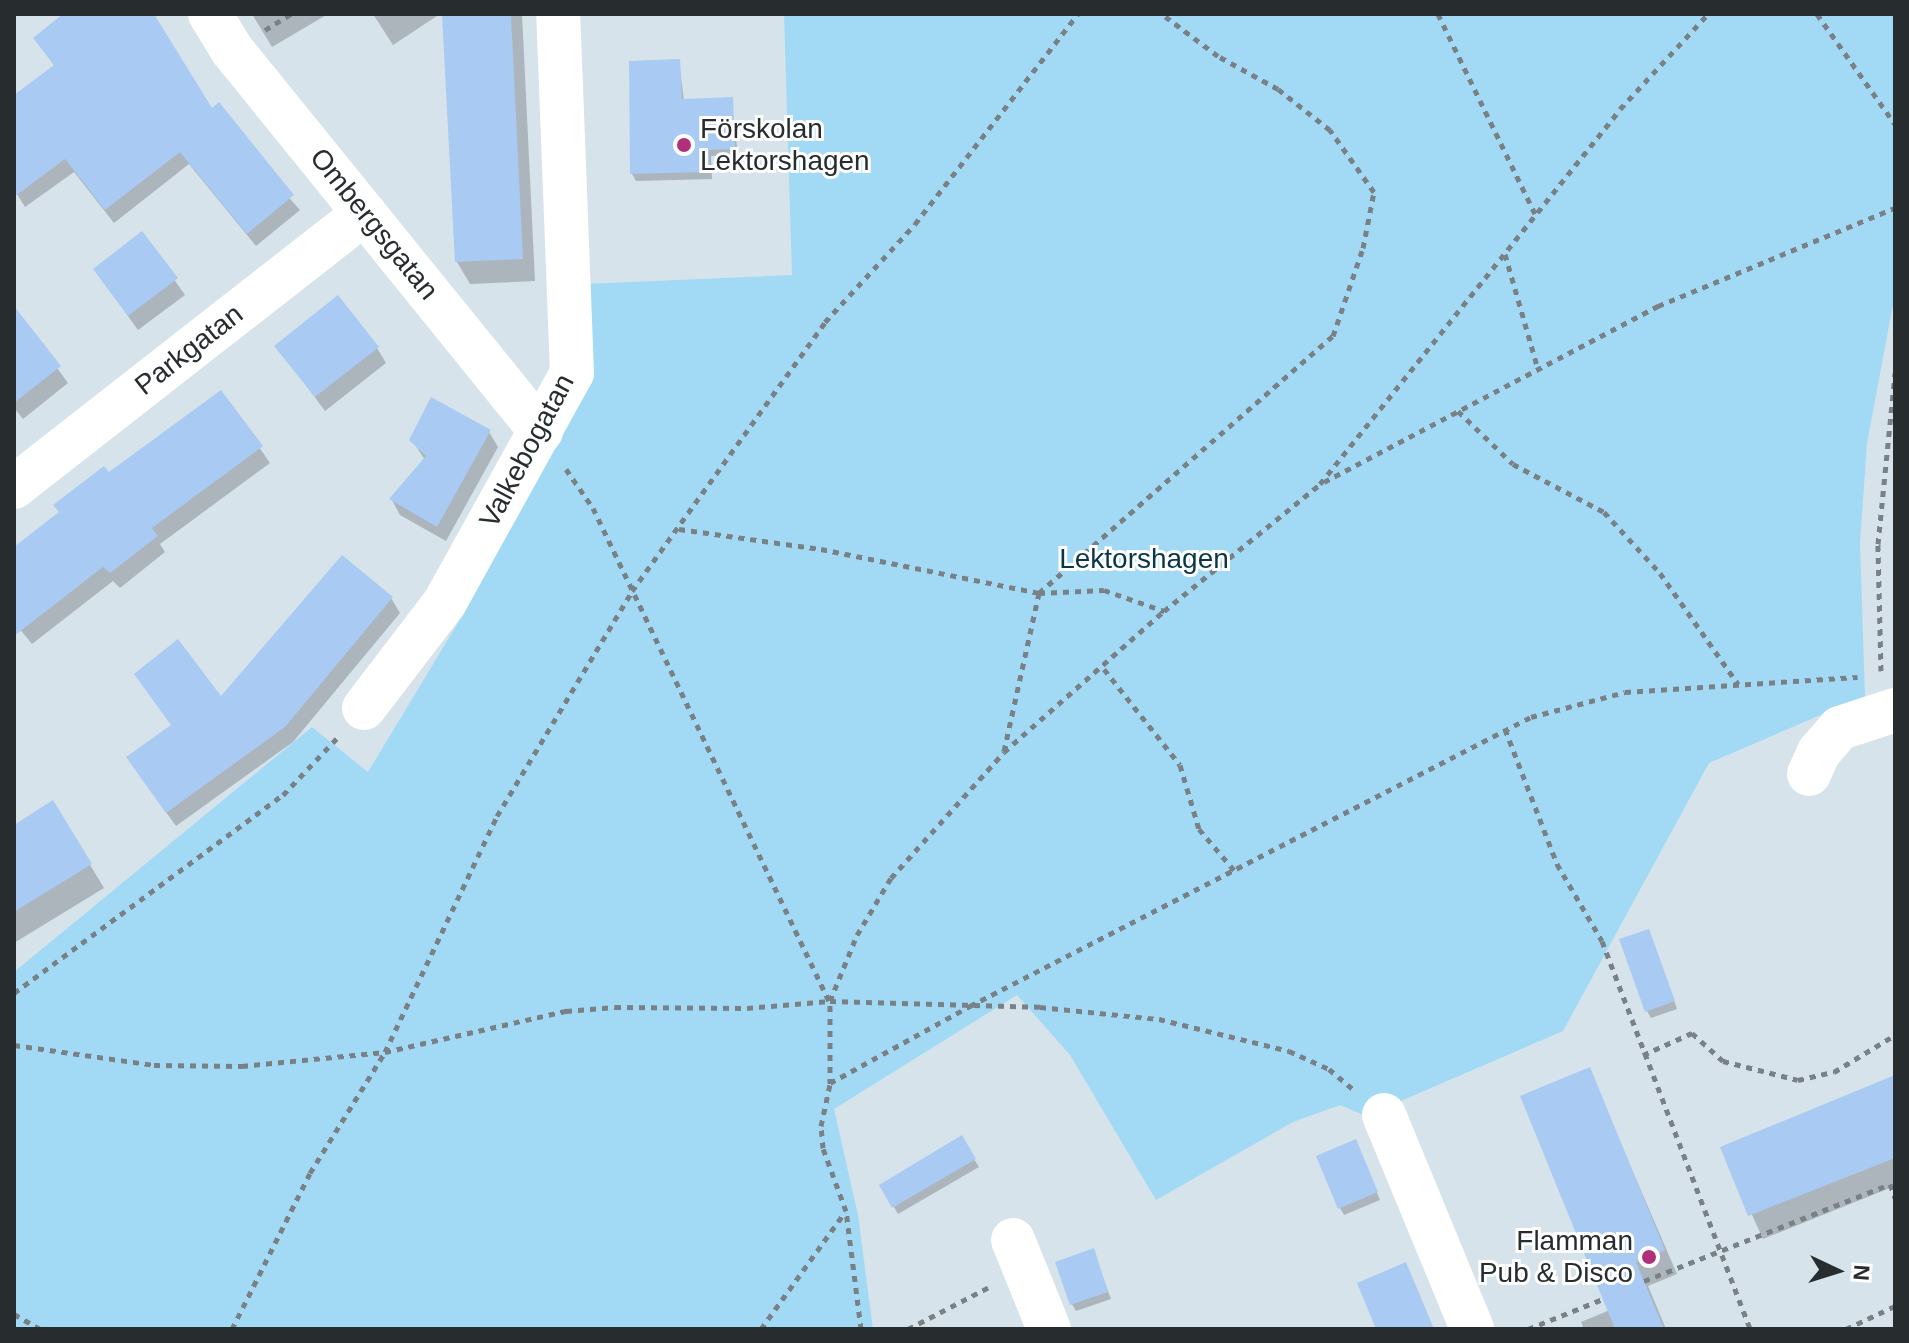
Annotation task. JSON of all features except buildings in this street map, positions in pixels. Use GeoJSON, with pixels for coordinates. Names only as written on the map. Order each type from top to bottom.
{"type":"FeatureCollection","features":[{"type":"Feature","properties":{"kind":"street","name":"Ombergsgatan"},"geometry":{"type":"LineString","coordinates":[[210,14],[232,50],[541,432]]}},
{"type":"Feature","properties":{"kind":"street","name":"Valkebogatan"},"geometry":{"type":"LineString","coordinates":[[364,708],[445,602],[572,373],[558,14]]}},
{"type":"Feature","properties":{"kind":"street","name":"Parkgatan"},"geometry":{"type":"LineString","coordinates":[[14,487],[365,213]]}},
{"type":"Feature","properties":{"kind":"street"},"geometry":{"type":"LineString","coordinates":[[1809,774],[1819,752],[1840,728],[1888,693]]}},
{"type":"Feature","properties":{"kind":"street"},"geometry":{"type":"LineString","coordinates":[[1384,1115],[1472,1329]]}},
{"type":"Feature","properties":{"kind":"street"},"geometry":{"type":"LineString","coordinates":[[1020,1254],[1049,1329]]}},
{"type":"Feature","properties":{"kind":"path"},"geometry":{"type":"LineString","coordinates":[[232,1329],[310,1173],[385,1052],[497,816],[632,591],[825,322],[915,224],[1078,14]]}},
{"type":"Feature","properties":{"kind":"path"},"geometry":{"type":"LineString","coordinates":[[1004,752],[1039,593],[1333,336],[1363,248],[1374,192],[1330,130],[1278,89],[1218,56],[1162,14]]}},
{"type":"Feature","properties":{"kind":"path"},"geometry":{"type":"LineString","coordinates":[[1438,14],[1536,216]]}},
{"type":"Feature","properties":{"kind":"path"},"geometry":{"type":"LineString","coordinates":[[1320,484],[1620,109],[1708,14]]}},
{"type":"Feature","properties":{"kind":"path"},"geometry":{"type":"LineString","coordinates":[[1817,14],[1895,124]]}},
{"type":"Feature","properties":{"kind":"path"},"geometry":{"type":"LineString","coordinates":[[861,1329],[846,1211],[823,1148],[822,1105],[830,1084],[830,1001],[857,935],[891,878],[1004,752],[1104,669],[1164,611],[1320,484],[1658,306],[1895,208]]}},
{"type":"Feature","properties":{"kind":"path"},"geometry":{"type":"LineString","coordinates":[[1505,253],[1538,369]]}},
{"type":"Feature","properties":{"kind":"path"},"geometry":{"type":"LineString","coordinates":[[1888,693],[1878,544],[1895,373]]}},
{"type":"Feature","properties":{"kind":"path"},"geometry":{"type":"LineString","coordinates":[[1458,411],[1513,464],[1604,512],[1660,573],[1738,684]]}},
{"type":"Feature","properties":{"kind":"path"},"geometry":{"type":"LineString","coordinates":[[541,432],[593,508],[830,1001]]}},
{"type":"Feature","properties":{"kind":"path"},"geometry":{"type":"LineString","coordinates":[[679,529],[821,549],[1039,593],[1104,590],[1164,611]]}},
{"type":"Feature","properties":{"kind":"path"},"geometry":{"type":"LineString","coordinates":[[1104,669],[1180,765],[1199,829],[1234,870]]}},
{"type":"Feature","properties":{"kind":"path"},"geometry":{"type":"LineString","coordinates":[[1888,693],[1895,674]]}},
{"type":"Feature","properties":{"kind":"path"},"geometry":{"type":"LineString","coordinates":[[830,1084],[970,1006],[1505,729],[1589,698],[1738,684],[1888,693]]}},
{"type":"Feature","properties":{"kind":"path"},"geometry":{"type":"LineString","coordinates":[[14,993],[283,795],[364,708]]}},
{"type":"Feature","properties":{"kind":"path"},"geometry":{"type":"LineString","coordinates":[[1505,729],[1557,864],[1602,941],[1750,1329]]}},
{"type":"Feature","properties":{"kind":"path"},"geometry":{"type":"LineString","coordinates":[[14,1045],[154,1065],[242,1066],[385,1052],[566,1011],[830,1001],[970,1006],[1159,1019],[1289,1051],[1329,1069],[1384,1115]]}},
{"type":"Feature","properties":{"kind":"path"},"geometry":{"type":"LineString","coordinates":[[1643,1055],[1692,1033],[1723,1061],[1798,1080],[1834,1072],[1895,1035]]}},
{"type":"Feature","properties":{"kind":"path"},"geometry":{"type":"LineString","coordinates":[[1644,1281],[1718,1249],[1890,1184],[1895,1198]]}},
{"type":"Feature","properties":{"kind":"path"},"geometry":{"type":"LineString","coordinates":[[761,1329],[846,1211]]}},
{"type":"Feature","properties":{"kind":"path"},"geometry":{"type":"LineString","coordinates":[[908,1329],[1020,1254]]}},
{"type":"Feature","properties":{"kind":"path"},"geometry":{"type":"LineString","coordinates":[[1528,1329],[1603,1299]]}},
{"type":"Feature","properties":{"kind":"path"},"geometry":{"type":"LineString","coordinates":[[1846,1329],[1895,1306]]}},
{"type":"Feature","properties":{"kind":"path"},"geometry":{"type":"LineString","coordinates":[[14,1314],[40,1329]]}},
{"type":"Feature","properties":{"kind":"green space","name":"Lektorshagen"},"geometry":{"type":"Polygon","coordinates":[[[784,14],[1895,14],[1895,294],[1867,443],[1860,543],[1865,696],[1709,763],[1563,1031],[1366,1116],[1340,1105],[1293,1122],[1156,1200],[1070,1055],[1017,995],[834,1109],[858,1215],[873,1329],[14,1329],[14,972],[312,727],[368,772],[467,608],[589,383],[585,284],[792,275],[784,14]]]}},
{"type":"Feature","properties":{"kind":"place","name":"Förskolan Lektorshagen"},"geometry":{"type":"Point","coordinates":[684,145]}},
{"type":"Feature","properties":{"kind":"place","name":"Flamman Pub & Disco"},"geometry":{"type":"Point","coordinates":[1649,1257]}}]}
